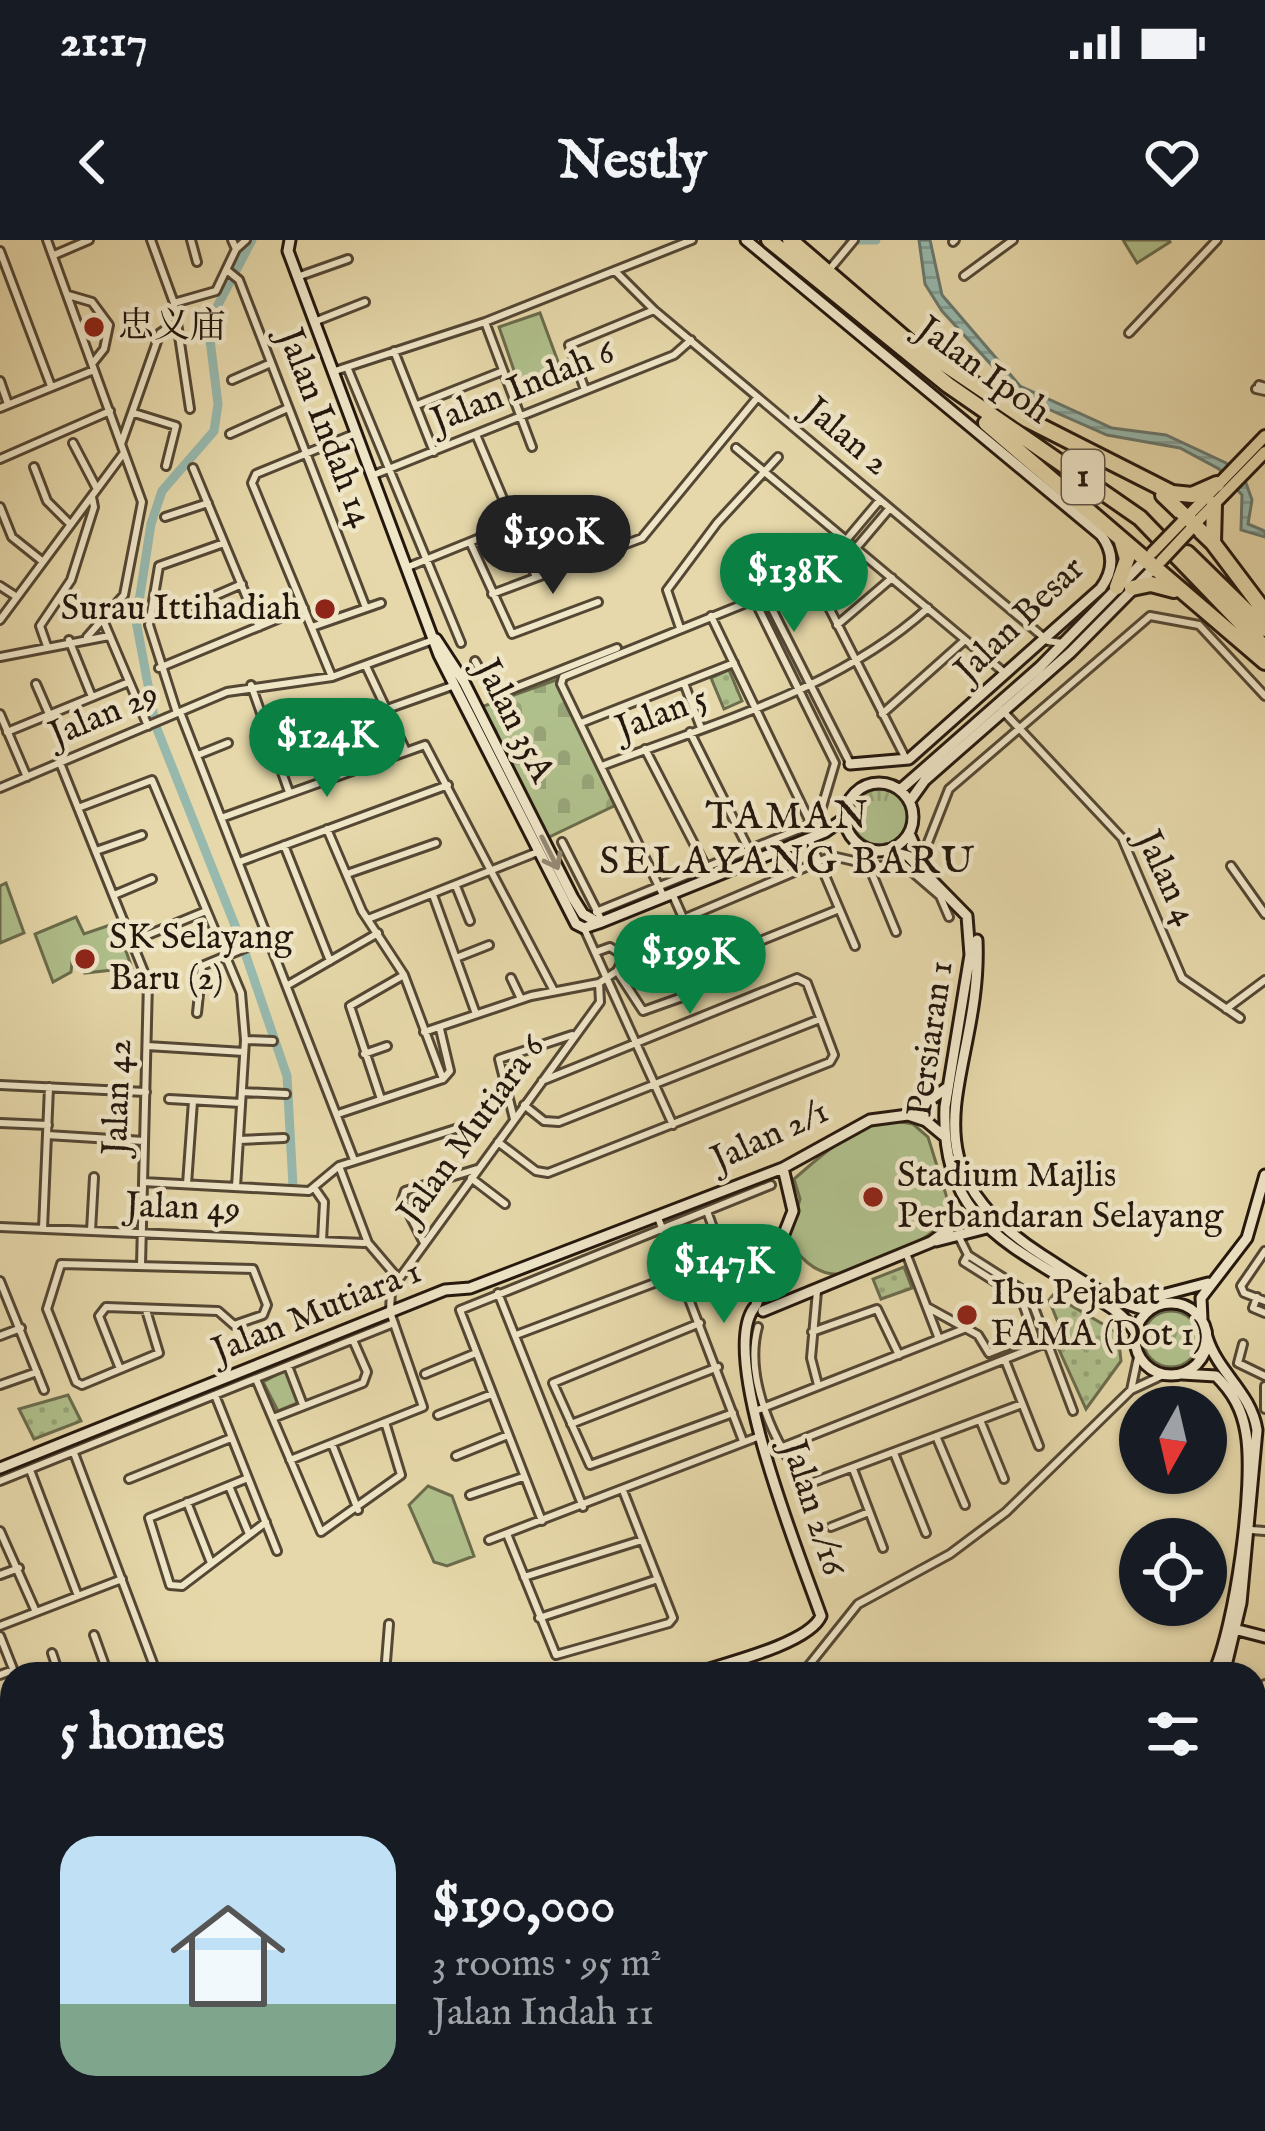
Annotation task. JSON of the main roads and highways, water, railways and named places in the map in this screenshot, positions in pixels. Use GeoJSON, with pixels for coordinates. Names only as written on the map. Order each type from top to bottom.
{"type":"FeatureCollection","features":[{"type":"Feature","properties":{"kind":"highway","name":"Jalan Ipoh"},"geometry":{"type":"LineString","coordinates":[[765,240],[879,332],[1140,518],[1265,648]]}},
{"type":"Feature","properties":{"kind":"highway","name":"Jalan Ipoh"},"geometry":{"type":"LineString","coordinates":[[790,240],[815,280],[875,314],[1025,431],[1136,503],[1265,633]]}},
{"type":"Feature","properties":{"kind":"highway"},"geometry":{"type":"LineString","coordinates":[[875,314],[994,400],[1140,478],[1183,496],[1218,493],[1213,543]]}},
{"type":"Feature","properties":{"kind":"highway"},"geometry":{"type":"LineString","coordinates":[[879,332],[1153,561],[1184,595],[1265,662]]}},
{"type":"Feature","properties":{"kind":"highway"},"geometry":{"type":"LineString","coordinates":[[1140,478],[1213,543],[1265,612]]}},
{"type":"Feature","properties":{"kind":"highway"},"geometry":{"type":"LineString","coordinates":[[1116,532],[1127,559],[1125,588],[1159,584],[1184,595]]}},
{"type":"Feature","properties":{"kind":"main road"},"geometry":{"type":"LineString","coordinates":[[1153,561],[1265,436]]}},
{"type":"Feature","properties":{"kind":"main road"},"geometry":{"type":"LineString","coordinates":[[1238,470],[1265,452]]}},
{"type":"Feature","properties":{"kind":"main road"},"geometry":{"type":"LineString","coordinates":[[1188,523],[1218,493]]}},
{"type":"Feature","properties":{"kind":"water"},"geometry":{"type":"Polygon","coordinates":[[[919,240],[930,240],[942,295],[1020,386],[1112,428],[1166,435],[1226,463],[1246,483],[1252,500],[1248,524],[1265,531],[1265,537],[1241,530],[1242,495],[1219,469],[1180,448],[1107,435],[1021,397],[942,311],[925,284],[919,240]]]}},
{"type":"Feature","properties":{"kind":"waterway"},"geometry":{"type":"LineString","coordinates":[[155,722],[136,621],[151,524],[162,491],[214,431],[218,404],[208,324],[252,240]]}},
{"type":"Feature","properties":{"kind":"waterway"},"geometry":{"type":"LineString","coordinates":[[849,240],[876,240]]}},
{"type":"Feature","properties":{"kind":"waterway"},"geometry":{"type":"LineString","coordinates":[[155,724],[244,948]]}},
{"type":"Feature","properties":{"kind":"waterway"},"geometry":{"type":"LineString","coordinates":[[244,950],[287,1076],[293,1186]]}},
{"type":"Feature","properties":{"kind":"place","name":"忠义庙"},"geometry":{"type":"Point","coordinates":[94,327]}},
{"type":"Feature","properties":{"kind":"place","name":"Surau Ittihadiah"},"geometry":{"type":"Point","coordinates":[325,609]}},
{"type":"Feature","properties":{"kind":"place","name":"SK Selayang Baru (2)"},"geometry":{"type":"Point","coordinates":[85,959]}},
{"type":"Feature","properties":{"kind":"place","name":"Stadium Majlis Perbandaran Selayang"},"geometry":{"type":"Point","coordinates":[873,1197]}},
{"type":"Feature","properties":{"kind":"place","name":"Ibu Pejabat FAMA (Dot 1)"},"geometry":{"type":"Point","coordinates":[967,1315]}},
{"type":"Feature","properties":{"kind":"district","name":"TAMAN SELAYANG BARU"},"geometry":{"type":"Point","coordinates":[788,840]}}]}
